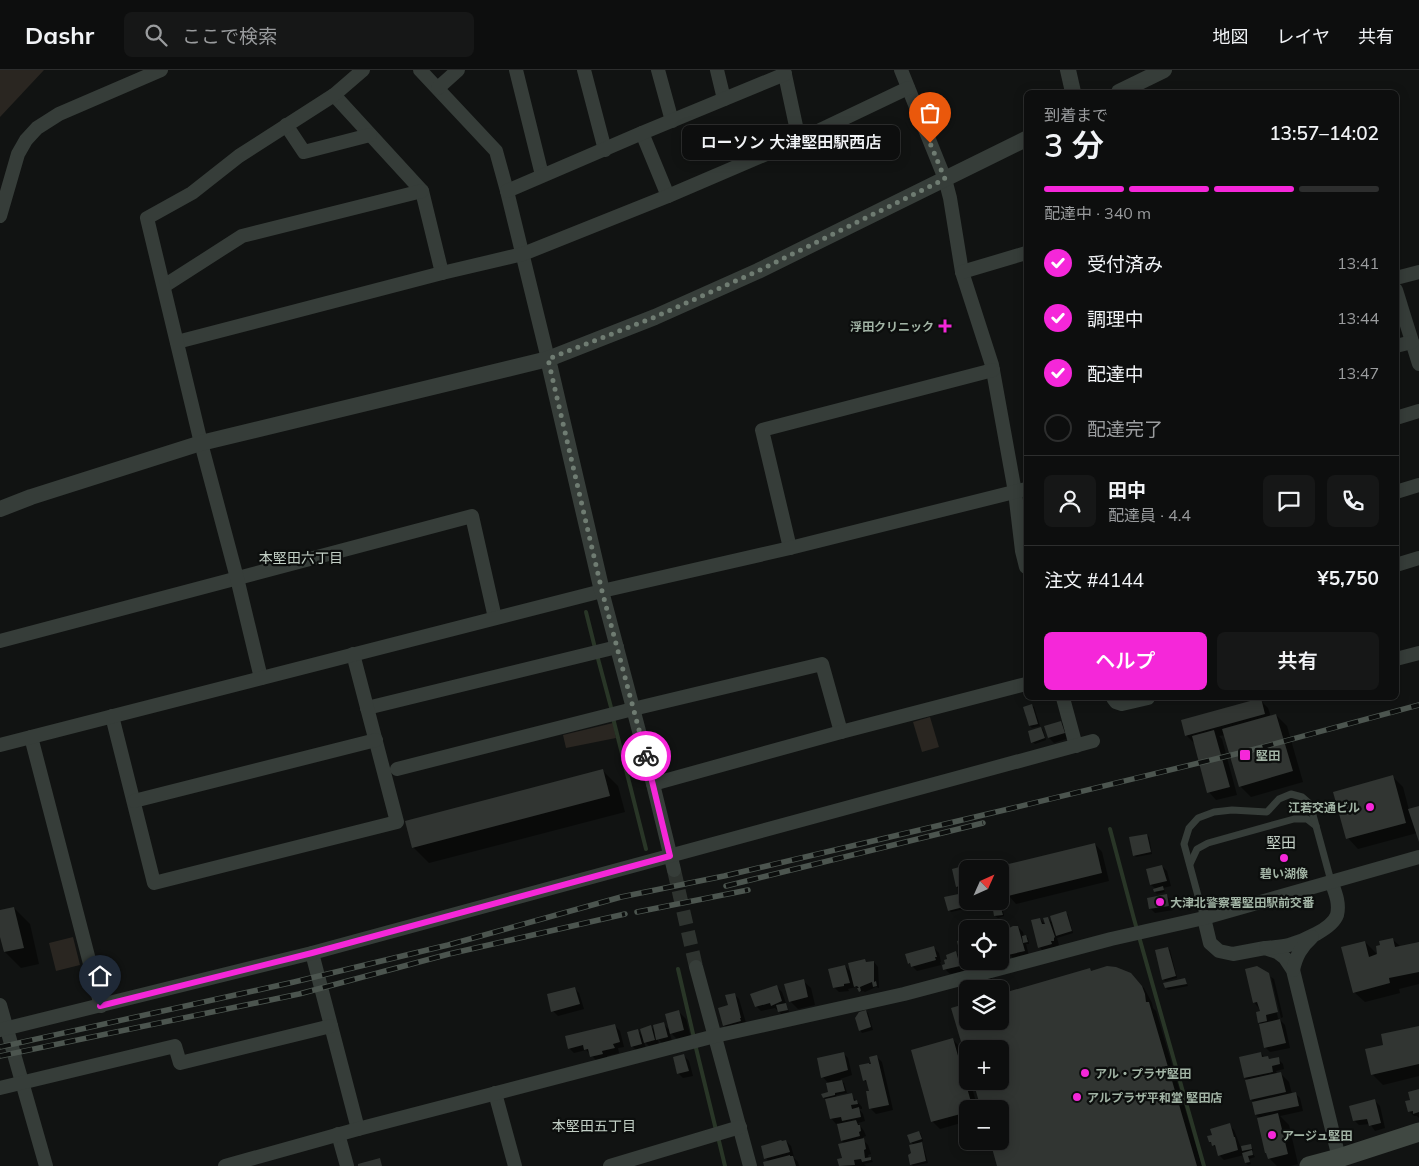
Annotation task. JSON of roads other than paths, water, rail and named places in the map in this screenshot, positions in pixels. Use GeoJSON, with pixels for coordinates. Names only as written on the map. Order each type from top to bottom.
{"type":"FeatureCollection","features":[{"type":"Feature","properties":{"kind":"main road"},"geometry":{"type":"LineString","coordinates":[[1309,1166],[1340,1162],[1419,1132]]}},
{"type":"Feature","properties":{"kind":"street"},"geometry":{"type":"LineString","coordinates":[[0,216],[18,154],[26,140],[37,128],[59,114],[161,70]]}},
{"type":"Feature","properties":{"kind":"street"},"geometry":{"type":"LineString","coordinates":[[261,678],[201,443],[147,218],[192,193],[239,156],[334,95],[363,70]]}},
{"type":"Feature","properties":{"kind":"street"},"geometry":{"type":"LineString","coordinates":[[420,70],[496,150],[523,254],[602,591],[674,870]]}},
{"type":"Feature","properties":{"kind":"street"},"geometry":{"type":"LineString","coordinates":[[438,88],[458,70]]}},
{"type":"Feature","properties":{"kind":"street"},"geometry":{"type":"LineString","coordinates":[[516,70],[542,175]]}},
{"type":"Feature","properties":{"kind":"street"},"geometry":{"type":"LineString","coordinates":[[584,70],[605,150]]}},
{"type":"Feature","properties":{"kind":"street"},"geometry":{"type":"LineString","coordinates":[[658,70],[672,120]]}},
{"type":"Feature","properties":{"kind":"street"},"geometry":{"type":"LineString","coordinates":[[717,70],[724,99]]}},
{"type":"Feature","properties":{"kind":"street"},"geometry":{"type":"LineString","coordinates":[[901,70],[945,179],[950,198],[962,272],[993,370],[1021,490],[1022,551],[1024,559]]}},
{"type":"Feature","properties":{"kind":"street"},"geometry":{"type":"LineString","coordinates":[[1068,70],[1073,90]]}},
{"type":"Feature","properties":{"kind":"street"},"geometry":{"type":"LineString","coordinates":[[1123,90],[1164,70]]}},
{"type":"Feature","properties":{"kind":"street"},"geometry":{"type":"LineString","coordinates":[[507,190],[785,72],[799,140]]}},
{"type":"Feature","properties":{"kind":"street"},"geometry":{"type":"LineString","coordinates":[[177,342],[442,273],[523,254],[668,196],[799,140],[908,88]]}},
{"type":"Feature","properties":{"kind":"street"},"geometry":{"type":"LineString","coordinates":[[334,95],[422,191],[442,273]]}},
{"type":"Feature","properties":{"kind":"street"},"geometry":{"type":"LineString","coordinates":[[286,125],[304,152],[370,135]]}},
{"type":"Feature","properties":{"kind":"street"},"geometry":{"type":"LineString","coordinates":[[642,133],[668,196]]}},
{"type":"Feature","properties":{"kind":"street"},"geometry":{"type":"LineString","coordinates":[[0,509],[201,443],[548,359],[655,317],[758,271],[1024,140]]}},
{"type":"Feature","properties":{"kind":"street"},"geometry":{"type":"LineString","coordinates":[[164,286],[242,236],[422,191]]}},
{"type":"Feature","properties":{"kind":"street"},"geometry":{"type":"LineString","coordinates":[[962,272],[1024,257]]}},
{"type":"Feature","properties":{"kind":"street"},"geometry":{"type":"LineString","coordinates":[[1399,277],[1419,272]]}},
{"type":"Feature","properties":{"kind":"street"},"geometry":{"type":"LineString","coordinates":[[1399,300],[1419,364]]}},
{"type":"Feature","properties":{"kind":"street"},"geometry":{"type":"LineString","coordinates":[[1399,345],[1412,342]]}},
{"type":"Feature","properties":{"kind":"street"},"geometry":{"type":"LineString","coordinates":[[790,548],[762,430],[993,370]]}},
{"type":"Feature","properties":{"kind":"street"},"geometry":{"type":"LineString","coordinates":[[1399,417],[1419,411]]}},
{"type":"Feature","properties":{"kind":"street"},"geometry":{"type":"LineString","coordinates":[[1399,491],[1419,485]]}},
{"type":"Feature","properties":{"kind":"street"},"geometry":{"type":"LineString","coordinates":[[0,745],[602,591],[790,548],[1021,490]]}},
{"type":"Feature","properties":{"kind":"street"},"geometry":{"type":"LineString","coordinates":[[0,641],[472,516],[495,618]]}},
{"type":"Feature","properties":{"kind":"street"},"geometry":{"type":"LineString","coordinates":[[1399,564],[1419,558]]}},
{"type":"Feature","properties":{"kind":"street"},"geometry":{"type":"LineString","coordinates":[[367,708],[617,647]]}},
{"type":"Feature","properties":{"kind":"street"},"geometry":{"type":"LineString","coordinates":[[1399,658],[1419,653]]}},
{"type":"Feature","properties":{"kind":"street"},"geometry":{"type":"LineString","coordinates":[[112,716],[154,883],[397,822],[353,654]]}},
{"type":"Feature","properties":{"kind":"street"},"geometry":{"type":"LineString","coordinates":[[397,769],[633,709],[822,664],[841,732]]}},
{"type":"Feature","properties":{"kind":"street"},"geometry":{"type":"LineString","coordinates":[[653,784],[841,732],[1024,685]]}},
{"type":"Feature","properties":{"kind":"street"},"geometry":{"type":"LineString","coordinates":[[1064,700],[1076,746]]}},
{"type":"Feature","properties":{"kind":"street"},"geometry":{"type":"LineString","coordinates":[[1114,700],[1122,704],[1139,700]]}},
{"type":"Feature","properties":{"kind":"street"},"geometry":{"type":"LineString","coordinates":[[30,737],[100,1006]]}},
{"type":"Feature","properties":{"kind":"street"},"geometry":{"type":"LineString","coordinates":[[134,801],[376,740]]}},
{"type":"Feature","properties":{"kind":"street"},"geometry":{"type":"LineString","coordinates":[[4,1030],[312,953],[1093,741]]}},
{"type":"Feature","properties":{"kind":"street"},"geometry":{"type":"LineString","coordinates":[[225,1166],[338,1134],[715,1036],[904,994],[1111,939],[1204,918],[1419,857]]}},
{"type":"Feature","properties":{"kind":"street"},"geometry":{"type":"LineString","coordinates":[[1204,918],[1210,943],[1219,951],[1233,954],[1287,946],[1314,935],[1330,925],[1337,916],[1338,900],[1331,881]]}},
{"type":"Feature","properties":{"kind":"street"},"geometry":{"type":"LineString","coordinates":[[1293,970],[1300,950],[1314,935]]}},
{"type":"Feature","properties":{"kind":"street"},"geometry":{"type":"LineString","coordinates":[[1265,948],[1277,952],[1285,958],[1293,970],[1340,1162]]}},
{"type":"Feature","properties":{"kind":"street"},"geometry":{"type":"LineString","coordinates":[[312,953],[358,1129]]}},
{"type":"Feature","properties":{"kind":"street"},"geometry":{"type":"LineString","coordinates":[[696,967],[750,1166]]}},
{"type":"Feature","properties":{"kind":"street"},"geometry":{"type":"LineString","coordinates":[[0,1005],[4,1030],[22,1082],[46,1166]]}},
{"type":"Feature","properties":{"kind":"street"},"geometry":{"type":"LineString","coordinates":[[0,1088],[175,1046],[180,1062],[331,1026]]}},
{"type":"Feature","properties":{"kind":"street"},"geometry":{"type":"LineString","coordinates":[[495,1094],[515,1166]]}},
{"type":"Feature","properties":{"kind":"street"},"geometry":{"type":"LineString","coordinates":[[610,1166],[740,1127]]}},
{"type":"Feature","properties":{"kind":"street"},"geometry":{"type":"LineString","coordinates":[[338,1134],[347,1166]]}},
{"type":"Feature","properties":{"kind":"lane"},"geometry":{"type":"LineString","coordinates":[[1267,812],[1279,799],[1291,794],[1302,797],[1310,804],[1331,881]]}},
{"type":"Feature","properties":{"kind":"lane"},"geometry":{"type":"LineString","coordinates":[[1204,918],[1184,844],[1189,828],[1198,818],[1214,812],[1232,810],[1267,812]]}},
{"type":"Feature","properties":{"kind":"lane"},"geometry":{"type":"LineString","coordinates":[[1267,812],[1272,825]]}},
{"type":"Feature","properties":{"kind":"lane"},"geometry":{"type":"LineString","coordinates":[[1190,864],[1197,849],[1208,842],[1294,819],[1307,819],[1316,826]]}},
{"type":"Feature","properties":{"kind":"waterway"},"geometry":{"type":"LineString","coordinates":[[586,612],[595,648]]}},
{"type":"Feature","properties":{"kind":"waterway"},"geometry":{"type":"LineString","coordinates":[[597,655],[612,711]]}},
{"type":"Feature","properties":{"kind":"waterway"},"geometry":{"type":"LineString","coordinates":[[613,718],[646,849]]}},
{"type":"Feature","properties":{"kind":"waterway"},"geometry":{"type":"LineString","coordinates":[[1110,829],[1204,1166]]}},
{"type":"Feature","properties":{"kind":"waterway"},"geometry":{"type":"LineString","coordinates":[[678,969],[694,1038]]}},
{"type":"Feature","properties":{"kind":"waterway"},"geometry":{"type":"LineString","coordinates":[[695,1044],[716,1130]]}},
{"type":"Feature","properties":{"kind":"waterway"},"geometry":{"type":"LineString","coordinates":[[718,1137],[725,1166]]}},
{"type":"Feature","properties":{"kind":"tunnel"},"geometry":{"type":"LineString","coordinates":[[674,870],[696,967]]}},
{"type":"Feature","properties":{"kind":"railway"},"geometry":{"type":"LineString","coordinates":[[0,1047],[294,982],[448,945],[621,897],[724,876],[1013,808],[1244,752],[1419,705]]}},
{"type":"Feature","properties":{"kind":"railway"},"geometry":{"type":"LineString","coordinates":[[726,886],[983,823]]}},
{"type":"Feature","properties":{"kind":"railway"},"geometry":{"type":"LineString","coordinates":[[637,912],[748,890]]}},
{"type":"Feature","properties":{"kind":"railway"},"geometry":{"type":"LineString","coordinates":[[0,1056],[299,994],[449,954],[625,914]]}},
{"type":"Feature","properties":{"kind":"place","name":"ローソン 大津堅田駅西店"},"geometry":{"type":"Point","coordinates":[930,143]}},
{"type":"Feature","properties":{"kind":"place","name":"浮田クリニック"},"geometry":{"type":"Point","coordinates":[945,326]}},
{"type":"Feature","properties":{"kind":"place","name":"堅田"},"geometry":{"type":"Point","coordinates":[1245,755]}},
{"type":"Feature","properties":{"kind":"place","name":"江若交通ビル"},"geometry":{"type":"Point","coordinates":[1370,807]}},
{"type":"Feature","properties":{"kind":"place","name":"碧い湖像"},"geometry":{"type":"Point","coordinates":[1284,858]}},
{"type":"Feature","properties":{"kind":"place","name":"大津北警察署堅田駅前交番"},"geometry":{"type":"Point","coordinates":[1160,902]}},
{"type":"Feature","properties":{"kind":"place","name":"アル・プラザ堅田"},"geometry":{"type":"Point","coordinates":[1085,1073]}},
{"type":"Feature","properties":{"kind":"place","name":"アルプラザ平和堂 堅田店"},"geometry":{"type":"Point","coordinates":[1077,1097]}},
{"type":"Feature","properties":{"kind":"place","name":"アージュ堅田"},"geometry":{"type":"Point","coordinates":[1272,1135]}},
{"type":"Feature","properties":{"kind":"district","name":"本堅田六丁目"},"geometry":{"type":"Point","coordinates":[301,558]}},
{"type":"Feature","properties":{"kind":"district","name":"堅田"},"geometry":{"type":"Point","coordinates":[1281,842]}},
{"type":"Feature","properties":{"kind":"district","name":"本堅田五丁目"},"geometry":{"type":"Point","coordinates":[594,1126]}}]}
